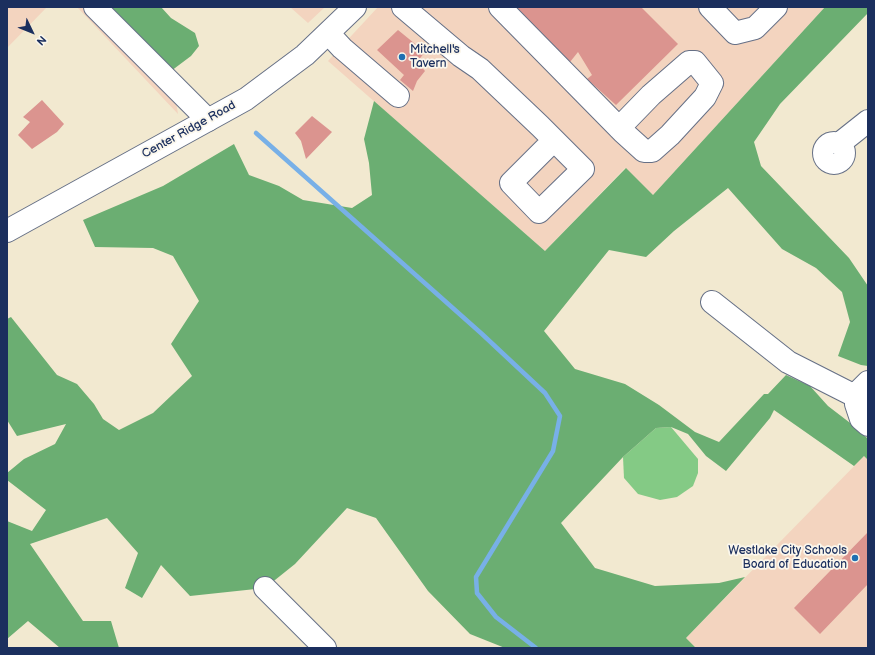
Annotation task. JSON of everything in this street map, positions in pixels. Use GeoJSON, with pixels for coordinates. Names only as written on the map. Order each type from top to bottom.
{"type":"FeatureCollection","features":[{"type":"Feature","properties":{"kind":"main road"},"geometry":{"type":"LineString","coordinates":[[95,7],[208,120]]}},
{"type":"Feature","properties":{"kind":"main road","name":"Center Ridge Road"},"geometry":{"type":"LineString","coordinates":[[7,231],[246,99],[305,55],[329,34],[355,7]]}},
{"type":"Feature","properties":{"kind":"main road"},"geometry":{"type":"LineString","coordinates":[[403,7],[461,56],[480,69],[554,140]]}},
{"type":"Feature","properties":{"kind":"main road"},"geometry":{"type":"LineString","coordinates":[[500,7],[619,128]]}},
{"type":"Feature","properties":{"kind":"main road"},"geometry":{"type":"LineString","coordinates":[[710,7],[735,33],[755,28],[776,7]]}},
{"type":"Feature","properties":{"kind":"main road"},"geometry":{"type":"LineString","coordinates":[[329,34],[342,48],[398,96]]}},
{"type":"Feature","properties":{"kind":"main road"},"geometry":{"type":"LineString","coordinates":[[839,144],[868,121]]}},
{"type":"Feature","properties":{"kind":"main road"},"geometry":{"type":"LineString","coordinates":[[712,302],[788,362],[863,389],[856,410],[861,419],[868,425]]}},
{"type":"Feature","properties":{"kind":"main road"},"geometry":{"type":"LineString","coordinates":[[266,588],[325,648]]}},
{"type":"Feature","properties":{"kind":"shaded area"},"geometry":{"type":"Polygon","coordinates":[[[7,7],[47,7],[7,48],[7,7]]]}},
{"type":"Feature","properties":{"kind":"shaded area"},"geometry":{"type":"Polygon","coordinates":[[[77,7],[110,7],[171,71],[178,114],[77,7]]]}},
{"type":"Feature","properties":{"kind":"shaded area"},"geometry":{"type":"Polygon","coordinates":[[[290,7],[325,7],[308,23],[290,7]]]}},
{"type":"Feature","properties":{"kind":"shaded area"},"geometry":{"type":"Polygon","coordinates":[[[378,7],[825,7],[653,195],[625,168],[545,251],[328,61],[378,7]]]}},
{"type":"Feature","properties":{"kind":"shaded area"},"geometry":{"type":"Polygon","coordinates":[[[864,456],[868,460],[868,648],[696,648],[686,638],[864,456]]]}},
{"type":"Feature","properties":{"kind":"green space"},"geometry":{"type":"Polygon","coordinates":[[[110,7],[161,7],[171,18],[195,33],[199,46],[191,56],[171,71],[110,7]]]}},
{"type":"Feature","properties":{"kind":"green space"},"geometry":{"type":"Polygon","coordinates":[[[825,7],[868,7],[868,13],[780,104],[754,142],[761,166],[849,258],[868,286],[868,366],[861,365],[838,356],[850,322],[842,292],[816,268],[782,249],[728,188],[674,231],[646,257],[609,250],[544,331],[575,369],[625,384],[659,405],[695,432],[719,442],[764,394],[768,394],[786,375],[810,386],[828,406],[858,429],[868,439],[868,460],[864,456],[854,466],[774,410],[770,418],[726,471],[706,456],[688,434],[671,427],[656,428],[623,457],[561,523],[595,568],[655,586],[719,583],[745,577],[686,638],[696,648],[505,648],[470,634],[428,591],[376,518],[347,508],[295,564],[265,588],[190,596],[161,565],[142,598],[125,588],[138,553],[107,518],[30,544],[83,621],[111,621],[119,648],[60,648],[28,621],[7,639],[7,521],[32,531],[46,510],[7,480],[7,473],[24,459],[55,444],[66,424],[17,436],[7,420],[7,319],[11,317],[57,375],[77,384],[94,404],[103,419],[119,430],[153,413],[192,376],[171,344],[199,301],[173,256],[153,248],[95,247],[83,220],[163,186],[234,144],[249,175],[279,186],[303,200],[352,208],[372,195],[369,163],[364,139],[374,101],[545,251],[626,168],[653,195],[825,7]]]}},
{"type":"Feature","properties":{"kind":"green space"},"geometry":{"type":"Polygon","coordinates":[[[671,427],[698,459],[698,473],[693,486],[677,497],[660,500],[638,494],[624,478],[623,457],[656,428],[671,427]]]}},
{"type":"Feature","properties":{"kind":"building"},"geometry":{"type":"Polygon","coordinates":[[[641,7],[678,44],[616,105],[587,79],[592,75],[578,52],[570,62],[512,8],[641,7]]]}},
{"type":"Feature","properties":{"kind":"building","name":"Mitchell's Tavern"},"geometry":{"type":"Polygon","coordinates":[[[398,30],[425,52],[417,62],[425,71],[417,81],[413,91],[400,80],[404,75],[377,50],[398,30]]]}},
{"type":"Feature","properties":{"kind":"building"},"geometry":{"type":"Polygon","coordinates":[[[42,100],[64,124],[57,132],[32,149],[18,135],[30,122],[23,117],[42,100]]]}},
{"type":"Feature","properties":{"kind":"building"},"geometry":{"type":"Polygon","coordinates":[[[312,116],[332,132],[306,159],[301,141],[295,133],[312,116]]]}},
{"type":"Feature","properties":{"kind":"building","name":"Westlake City Schools Board of Education"},"geometry":{"type":"Polygon","coordinates":[[[868,532],[868,584],[820,634],[794,608],[868,532]]]}},
{"type":"Feature","properties":{"kind":"waterway"},"geometry":{"type":"LineString","coordinates":[[256,133],[482,334],[545,393],[560,416],[553,451],[476,577],[477,593],[496,617],[536,648]]}},
{"type":"Feature","properties":{"kind":"place","name":"Mitchell's Tavern"},"geometry":{"type":"Point","coordinates":[402,57]}},
{"type":"Feature","properties":{"kind":"place","name":"Westlake City Schools Board of Education"},"geometry":{"type":"Point","coordinates":[855,558]}}]}
